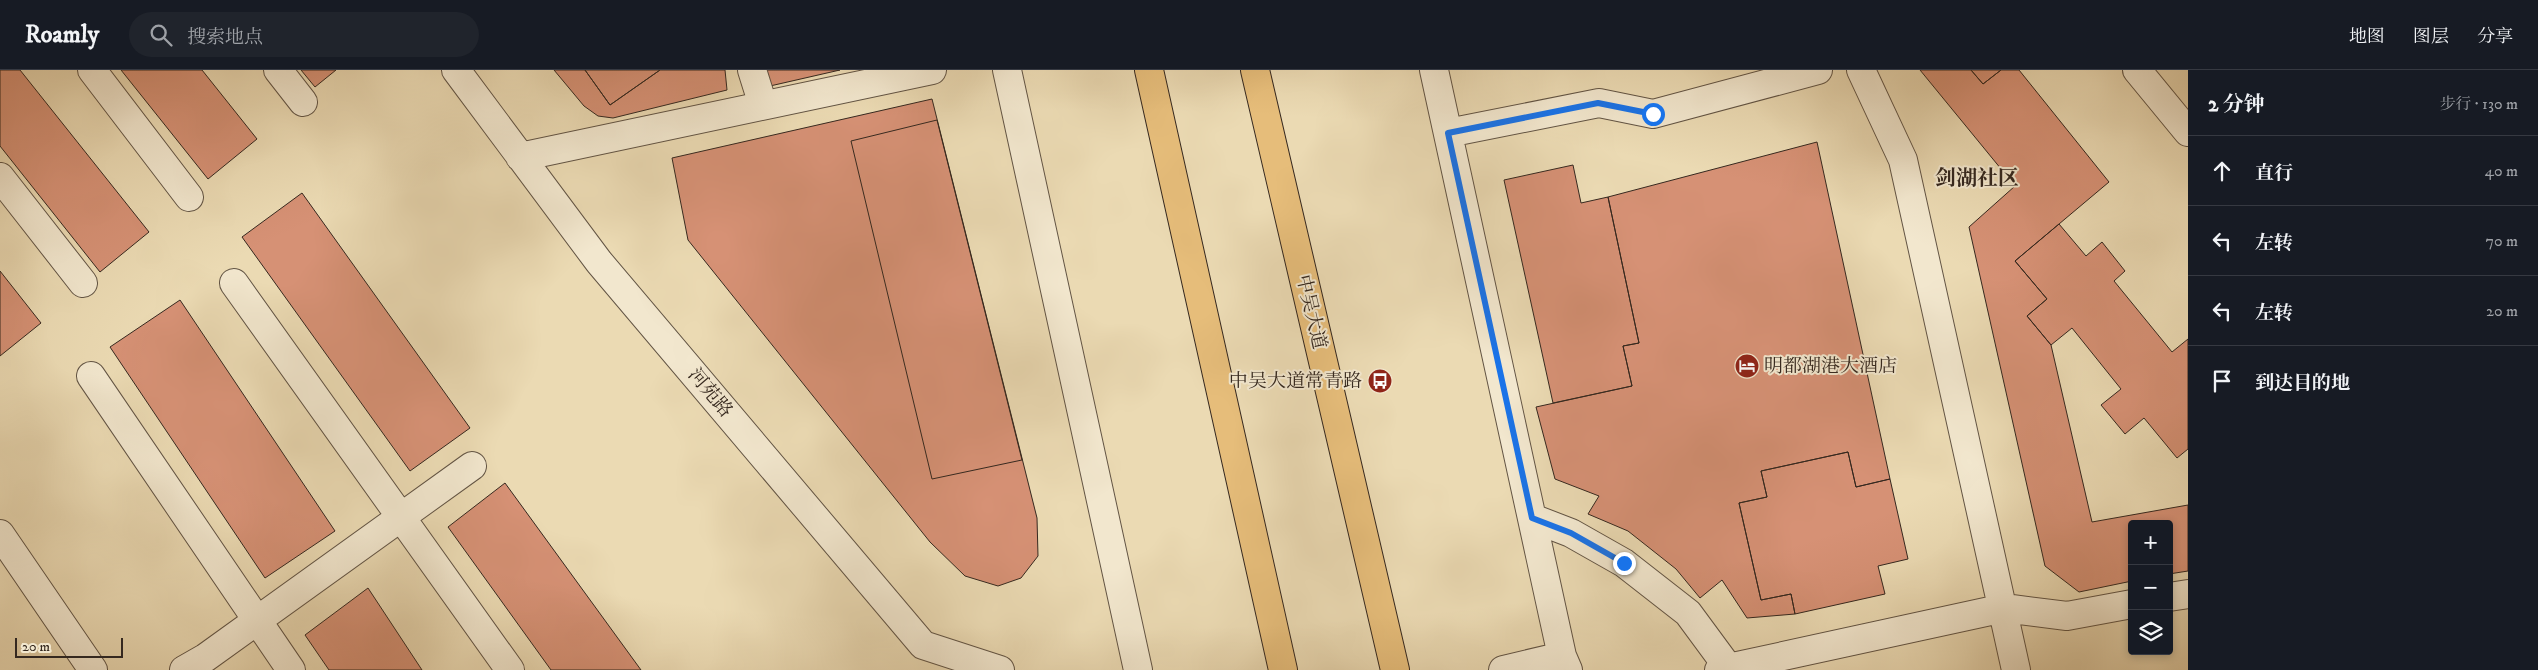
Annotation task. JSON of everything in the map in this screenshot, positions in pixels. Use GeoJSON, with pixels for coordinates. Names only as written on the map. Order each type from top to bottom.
{"type":"FeatureCollection","features":[{"type":"Feature","properties":{"kind":"main road"},"geometry":{"type":"LineString","coordinates":[[1149,70],[1283,670]]}},
{"type":"Feature","properties":{"kind":"main road","name":"中吴大道"},"geometry":{"type":"LineString","coordinates":[[1255,70],[1394,670]]}},
{"type":"Feature","properties":{"kind":"street"},"geometry":{"type":"LineString","coordinates":[[92,70],[189,197]]}},
{"type":"Feature","properties":{"kind":"street"},"geometry":{"type":"LineString","coordinates":[[278,70],[303,102]]}},
{"type":"Feature","properties":{"kind":"street","name":"河苑路"},"geometry":{"type":"LineString","coordinates":[[456,70],[599,262],[923,645],[1000,670]]}},
{"type":"Feature","properties":{"kind":"street"},"geometry":{"type":"LineString","coordinates":[[752,70],[763,105]]}},
{"type":"Feature","properties":{"kind":"street"},"geometry":{"type":"LineString","coordinates":[[520,156],[932,70]]}},
{"type":"Feature","properties":{"kind":"street"},"geometry":{"type":"LineString","coordinates":[[1007,70],[1138,670]]}},
{"type":"Feature","properties":{"kind":"street"},"geometry":{"type":"LineString","coordinates":[[1434,70],[1565,663],[1503,670]]}},
{"type":"Feature","properties":{"kind":"street"},"geometry":{"type":"LineString","coordinates":[[1448,133],[1598,103],[1653,114],[1818,70]]}},
{"type":"Feature","properties":{"kind":"street"},"geometry":{"type":"LineString","coordinates":[[1860,70],[1902,160],[2004,608],[2016,670]]}},
{"type":"Feature","properties":{"kind":"street"},"geometry":{"type":"LineString","coordinates":[[2137,70],[2188,132]]}},
{"type":"Feature","properties":{"kind":"street"},"geometry":{"type":"LineString","coordinates":[[0,177],[83,283]]}},
{"type":"Feature","properties":{"kind":"street"},"geometry":{"type":"LineString","coordinates":[[234,283],[510,670]]}},
{"type":"Feature","properties":{"kind":"street"},"geometry":{"type":"LineString","coordinates":[[91,376],[291,670]]}},
{"type":"Feature","properties":{"kind":"street"},"geometry":{"type":"LineString","coordinates":[[184,670],[258,621],[472,466]]}},
{"type":"Feature","properties":{"kind":"street"},"geometry":{"type":"LineString","coordinates":[[1532,518],[1571,533],[1624,563],[1688,613],[1726,669],[2004,608],[2067,616],[2128,605]]}},
{"type":"Feature","properties":{"kind":"street"},"geometry":{"type":"LineString","coordinates":[[0,534],[93,670]]}},
{"type":"Feature","properties":{"kind":"street"},"geometry":{"type":"LineString","coordinates":[[2173,596],[2188,594]]}},
{"type":"Feature","properties":{"kind":"building"},"geometry":{"type":"Polygon","coordinates":[[[0,70],[20,70],[149,232],[100,272],[0,146],[0,70]]]}},
{"type":"Feature","properties":{"kind":"building"},"geometry":{"type":"Polygon","coordinates":[[[121,70],[202,70],[257,139],[208,179],[121,70]]]}},
{"type":"Feature","properties":{"kind":"building"},"geometry":{"type":"Polygon","coordinates":[[[301,70],[336,70],[315,87],[301,70]]]}},
{"type":"Feature","properties":{"kind":"building"},"geometry":{"type":"Polygon","coordinates":[[[554,70],[585,70],[610,105],[660,70],[725,70],[727,90],[613,118],[598,116],[584,106],[554,70]]]}},
{"type":"Feature","properties":{"kind":"building"},"geometry":{"type":"Polygon","coordinates":[[[585,70],[660,70],[610,105],[585,70]]]}},
{"type":"Feature","properties":{"kind":"building"},"geometry":{"type":"Polygon","coordinates":[[[766,70],[840,70],[770,86],[766,70]]]}},
{"type":"Feature","properties":{"kind":"building"},"geometry":{"type":"Polygon","coordinates":[[[1920,70],[1971,70],[1983,84],[2001,70],[2019,70],[2109,182],[2015,261],[2047,299],[2027,316],[2051,345],[2092,522],[2188,505],[2188,571],[2173,573],[2173,520],[2128,520],[2128,582],[2079,592],[2045,566],[1969,227],[2015,186],[1920,70]]]}},
{"type":"Feature","properties":{"kind":"building"},"geometry":{"type":"Polygon","coordinates":[[[1971,70],[2001,70],[1983,84],[1971,70]]]}},
{"type":"Feature","properties":{"kind":"building"},"geometry":{"type":"Polygon","coordinates":[[[932,99],[1037,518],[1038,556],[1021,578],[998,586],[965,576],[930,542],[688,240],[672,158],[932,99]]]}},
{"type":"Feature","properties":{"kind":"building"},"geometry":{"type":"Polygon","coordinates":[[[937,120],[1022,460],[932,479],[851,141],[937,120]]]}},
{"type":"Feature","properties":{"kind":"building","name":"明都湖港大酒店"},"geometry":{"type":"Polygon","coordinates":[[[1817,142],[1890,479],[1856,487],[1848,452],[1761,471],[1767,497],[1739,503],[1761,600],[1791,594],[1795,614],[1747,618],[1722,580],[1700,598],[1676,569],[1628,531],[1588,514],[1599,496],[1555,479],[1536,407],[1632,386],[1623,346],[1639,343],[1608,197],[1817,142]]]}},
{"type":"Feature","properties":{"kind":"building"},"geometry":{"type":"Polygon","coordinates":[[[1573,165],[1581,203],[1608,197],[1639,343],[1623,346],[1632,386],[1553,403],[1504,180],[1573,165]]]}},
{"type":"Feature","properties":{"kind":"building"},"geometry":{"type":"Polygon","coordinates":[[[302,193],[470,428],[410,471],[242,237],[302,193]]]}},
{"type":"Feature","properties":{"kind":"building"},"geometry":{"type":"Polygon","coordinates":[[[2059,224],[2086,256],[2102,242],[2125,271],[2114,281],[2172,352],[2188,339],[2188,449],[2177,458],[2144,418],[2125,434],[2101,405],[2121,389],[2072,328],[2051,345],[2027,316],[2047,299],[2015,261],[2059,224]]]}},
{"type":"Feature","properties":{"kind":"building"},"geometry":{"type":"Polygon","coordinates":[[[0,271],[41,323],[0,356],[0,271]]]}},
{"type":"Feature","properties":{"kind":"building"},"geometry":{"type":"Polygon","coordinates":[[[180,300],[335,531],[265,578],[110,347],[180,300]]]}},
{"type":"Feature","properties":{"kind":"building"},"geometry":{"type":"Polygon","coordinates":[[[1848,452],[1856,487],[1890,479],[1908,559],[1878,566],[1885,594],[1795,614],[1791,594],[1761,600],[1739,503],[1767,497],[1761,471],[1848,452]]]}},
{"type":"Feature","properties":{"kind":"building"},"geometry":{"type":"Polygon","coordinates":[[[505,483],[641,670],[551,670],[448,527],[505,483]]]}},
{"type":"Feature","properties":{"kind":"building"},"geometry":{"type":"Polygon","coordinates":[[[368,588],[422,670],[329,670],[305,635],[368,588]]]}},
{"type":"Feature","properties":{"kind":"place","name":"明都湖港大酒店"},"geometry":{"type":"Point","coordinates":[1747,366]}},
{"type":"Feature","properties":{"kind":"place","name":"中吴大道常青路"},"geometry":{"type":"Point","coordinates":[1380,381]}},
{"type":"Feature","properties":{"kind":"district","name":"剑湖社区"},"geometry":{"type":"Point","coordinates":[1977,179]}},
{"type":"Feature","properties":{"kind":"route"},"geometry":{"type":"LineString","coordinates":[[1624,563],[1571,533],[1532,518],[1448,133],[1598,103],[1653,114]]}}]}
